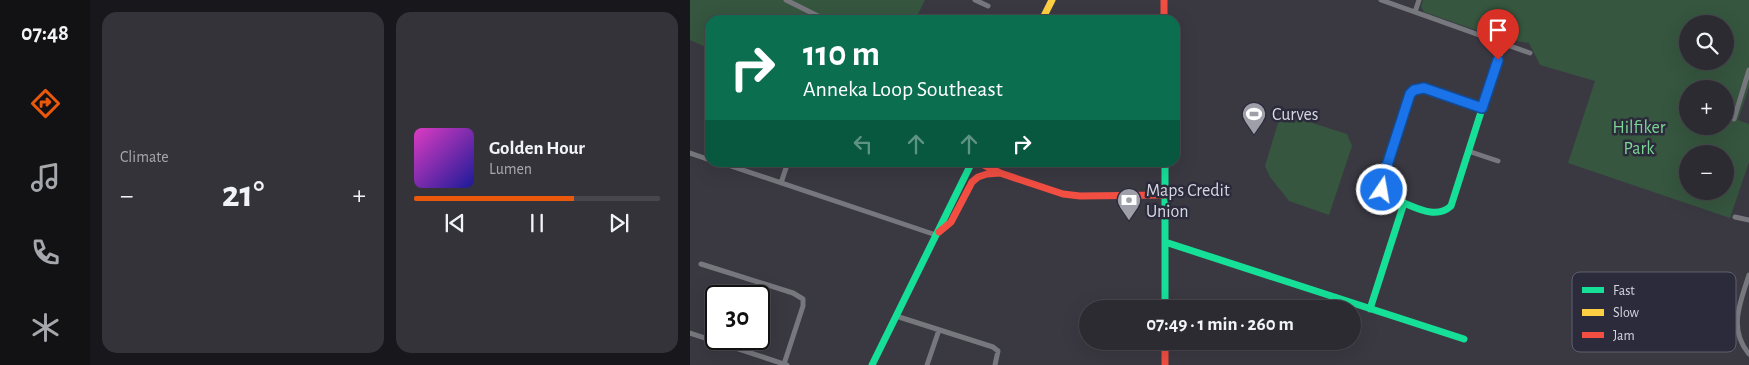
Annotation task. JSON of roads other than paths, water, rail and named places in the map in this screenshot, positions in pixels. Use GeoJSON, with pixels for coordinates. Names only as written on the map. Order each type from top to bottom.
{"type":"FeatureCollection","features":[{"type":"Feature","properties":{"kind":"street"},"geometry":{"type":"LineString","coordinates":[[786,0],[816,15]]}},
{"type":"Feature","properties":{"kind":"street"},"geometry":{"type":"LineString","coordinates":[[975,0],[988,6]]}},
{"type":"Feature","properties":{"kind":"street"},"geometry":{"type":"LineString","coordinates":[[1044,15],[1052,0]]}},
{"type":"Feature","properties":{"kind":"street"},"geometry":{"type":"LineString","coordinates":[[1164,0],[1164,15]]}},
{"type":"Feature","properties":{"kind":"street"},"geometry":{"type":"LineString","coordinates":[[1381,0],[1530,53]]}},
{"type":"Feature","properties":{"kind":"street"},"geometry":{"type":"LineString","coordinates":[[1415,12],[1419,0]]}},
{"type":"Feature","properties":{"kind":"street"},"geometry":{"type":"LineString","coordinates":[[1482,108],[1424,88],[1414,90],[1410,94],[1381,184],[1383,194],[1390,199],[1437,214],[1447,211],[1451,206],[1503,43]]}},
{"type":"Feature","properties":{"kind":"street"},"geometry":{"type":"LineString","coordinates":[[1734,119],[1749,70]]}},
{"type":"Feature","properties":{"kind":"street"},"geometry":{"type":"LineString","coordinates":[[1468,151],[1498,161]]}},
{"type":"Feature","properties":{"kind":"street"},"geometry":{"type":"LineString","coordinates":[[690,153],[705,158]]}},
{"type":"Feature","properties":{"kind":"street"},"geometry":{"type":"LineString","coordinates":[[733,167],[936,235]]}},
{"type":"Feature","properties":{"kind":"street"},"geometry":{"type":"LineString","coordinates":[[781,183],[786,167]]}},
{"type":"Feature","properties":{"kind":"street"},"geometry":{"type":"LineString","coordinates":[[872,365],[970,167]]}},
{"type":"Feature","properties":{"kind":"street"},"geometry":{"type":"LineString","coordinates":[[988,167],[1000,173],[1069,195],[1165,195]]}},
{"type":"Feature","properties":{"kind":"street"},"geometry":{"type":"LineString","coordinates":[[1165,167],[1165,300]]}},
{"type":"Feature","properties":{"kind":"street"},"geometry":{"type":"LineString","coordinates":[[936,235],[951,222],[974,179],[985,173],[1000,173]]}},
{"type":"Feature","properties":{"kind":"street"},"geometry":{"type":"LineString","coordinates":[[1370,309],[1404,203]]}},
{"type":"Feature","properties":{"kind":"street"},"geometry":{"type":"LineString","coordinates":[[1735,217],[1749,220]]}},
{"type":"Feature","properties":{"kind":"street"},"geometry":{"type":"LineString","coordinates":[[1165,242],[1464,339]]}},
{"type":"Feature","properties":{"kind":"street"},"geometry":{"type":"LineString","coordinates":[[690,333],[786,365],[803,306],[803,299],[793,293],[701,264]]}},
{"type":"Feature","properties":{"kind":"street"},"geometry":{"type":"LineString","coordinates":[[1748,279],[1738,308],[1736,325],[1741,342],[1749,354]]}},
{"type":"Feature","properties":{"kind":"street"},"geometry":{"type":"LineString","coordinates":[[896,316],[993,347],[998,351],[995,365]]}},
{"type":"Feature","properties":{"kind":"street"},"geometry":{"type":"LineString","coordinates":[[927,365],[939,330]]}},
{"type":"Feature","properties":{"kind":"street"},"geometry":{"type":"LineString","coordinates":[[1165,350],[1165,365]]}},
{"type":"Feature","properties":{"kind":"place","name":"Curves"},"geometry":{"type":"Point","coordinates":[1254,135]}},
{"type":"Feature","properties":{"kind":"place","name":"Maps Credit Union"},"geometry":{"type":"Point","coordinates":[1129,221]}},
{"type":"Feature","properties":{"kind":"park label","name":"Hilfiker Park"},"geometry":{"type":"Point","coordinates":[1639,137]}}]}
